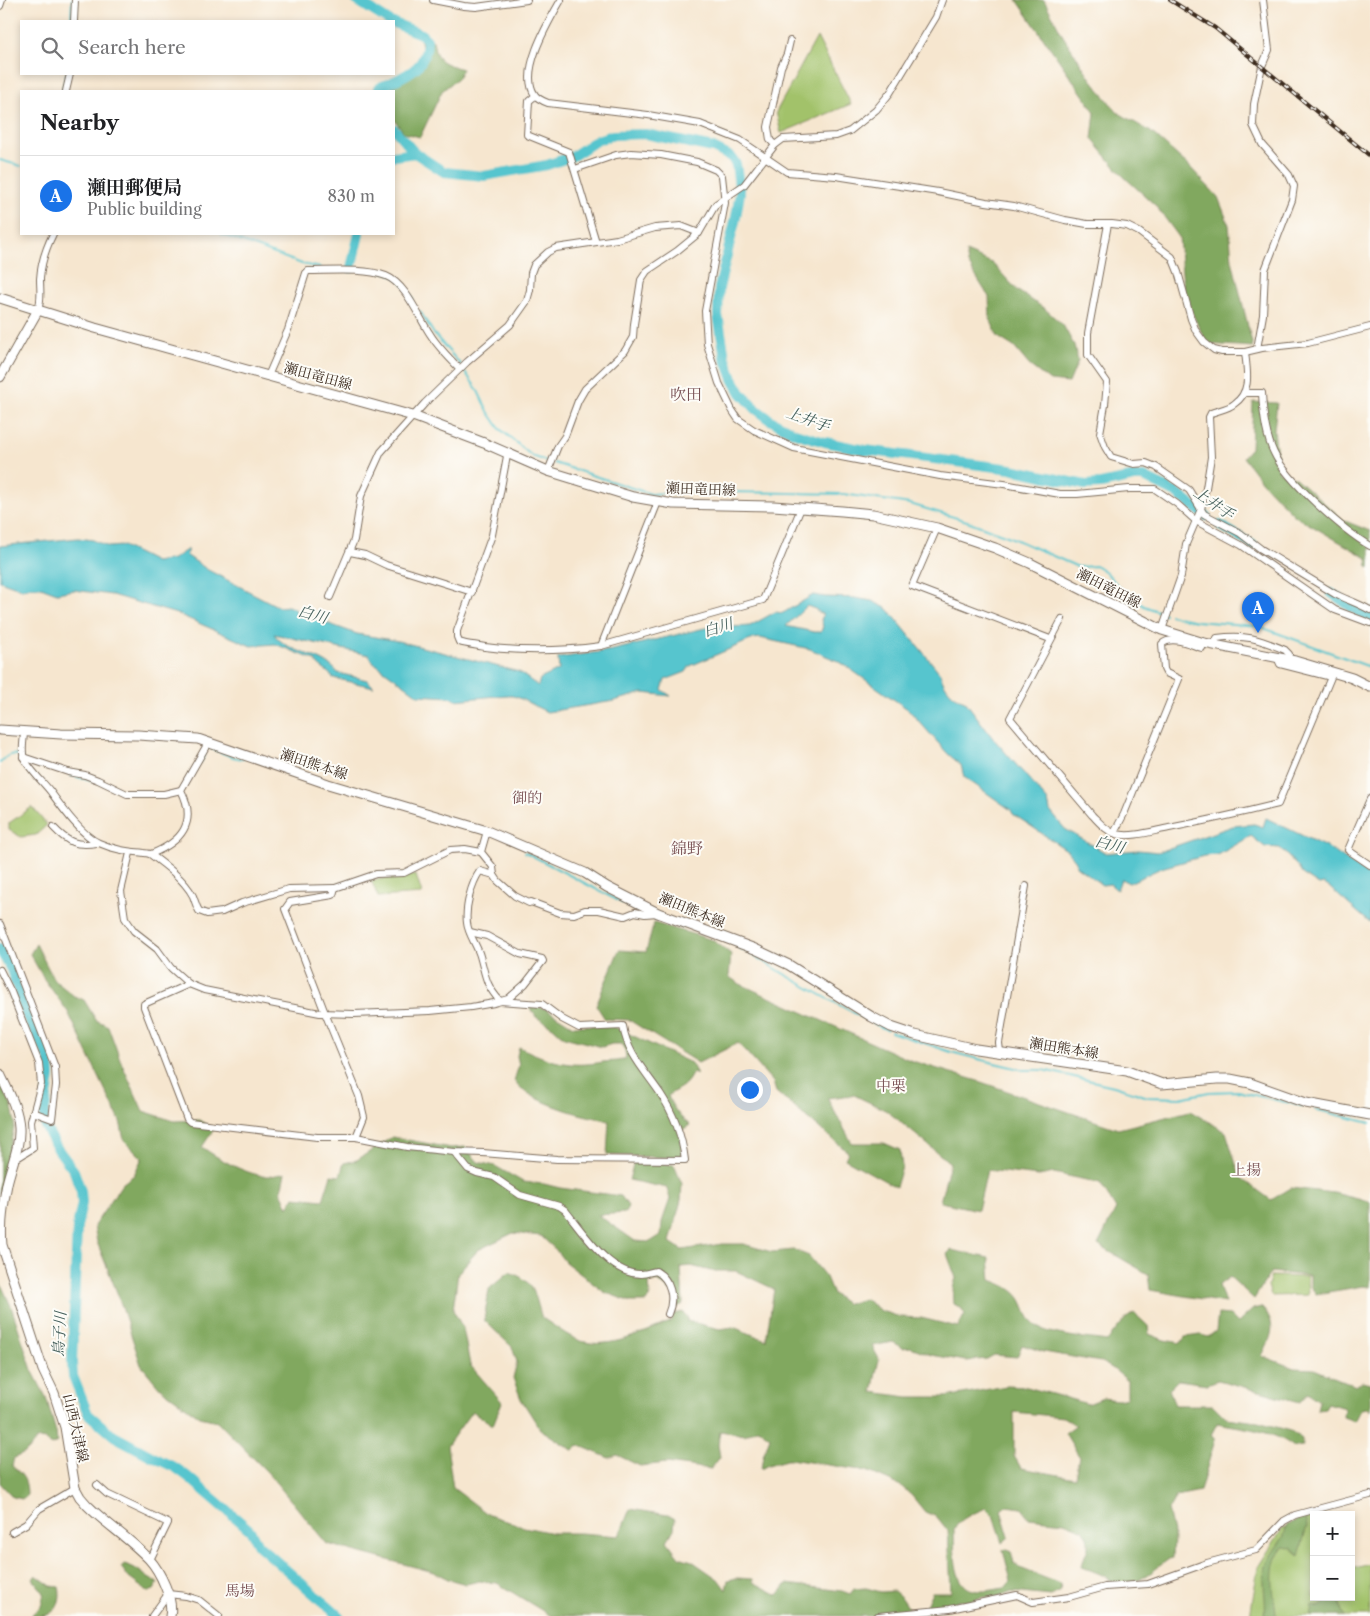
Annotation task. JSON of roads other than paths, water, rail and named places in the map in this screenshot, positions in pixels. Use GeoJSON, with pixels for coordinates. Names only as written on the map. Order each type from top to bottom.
{"type":"FeatureCollection","features":[{"type":"Feature","properties":{"kind":"main road","name":"瀬田竜田線"},"geometry":{"type":"LineString","coordinates":[[0,298],[413,416],[548,472],[633,497],[658,502],[692,505],[739,504],[873,514],[937,528],[995,548],[1030,563],[1162,630],[1204,643],[1288,659],[1332,671],[1370,687]]}},
{"type":"Feature","properties":{"kind":"main road"},"geometry":{"type":"LineString","coordinates":[[0,377],[38,310]]}},
{"type":"Feature","properties":{"kind":"main road","name":"瀬田熊本線"},"geometry":{"type":"LineString","coordinates":[[0,730],[188,738],[328,784],[487,831],[585,873],[607,887],[658,913],[756,950],[789,965],[852,1006],[892,1027],[947,1043],[1084,1066],[1127,1071],[1162,1084],[1217,1078],[1230,1079],[1250,1083],[1306,1102],[1370,1115]]}},
{"type":"Feature","properties":{"kind":"main road","name":"山西大津線"},"geometry":{"type":"LineString","coordinates":[[0,1074],[14,1104],[18,1123],[18,1138],[2,1213],[2,1245],[65,1427],[76,1488],[80,1497],[87,1505],[150,1560],[168,1594],[170,1616]]}},
{"type":"Feature","properties":{"kind":"street"},"geometry":{"type":"LineString","coordinates":[[0,6],[2,0]]}},
{"type":"Feature","properties":{"kind":"street"},"geometry":{"type":"LineString","coordinates":[[74,20],[75,0]]}},
{"type":"Feature","properties":{"kind":"street"},"geometry":{"type":"LineString","coordinates":[[433,0],[476,7],[528,0]]}},
{"type":"Feature","properties":{"kind":"street"},"geometry":{"type":"LineString","coordinates":[[561,0],[538,44],[531,70],[531,87],[535,96],[548,103],[640,114],[700,124],[740,140],[787,172],[836,176],[938,192],[1014,206],[1087,224],[1127,226],[1139,232],[1172,257],[1191,318],[1204,342],[1214,350],[1245,352],[1308,343],[1370,327]]}},
{"type":"Feature","properties":{"kind":"street"},"geometry":{"type":"LineString","coordinates":[[548,472],[558,446],[565,436],[578,401],[586,390],[625,351],[633,337],[641,280],[647,271],[677,251],[699,233],[716,204],[744,185],[775,146],[784,139],[836,136],[850,132],[876,110],[890,93],[936,17],[942,0]]}},
{"type":"Feature","properties":{"kind":"street"},"geometry":{"type":"LineString","coordinates":[[1257,349],[1263,315],[1265,270],[1292,200],[1294,186],[1289,175],[1262,144],[1252,125],[1254,104],[1262,66],[1269,50],[1264,0]]}},
{"type":"Feature","properties":{"kind":"street"},"geometry":{"type":"LineString","coordinates":[[775,146],[770,140],[768,127],[781,68],[788,54],[790,41]]}},
{"type":"Feature","properties":{"kind":"street"},"geometry":{"type":"LineString","coordinates":[[66,90],[70,75]]}},
{"type":"Feature","properties":{"kind":"street"},"geometry":{"type":"LineString","coordinates":[[535,96],[530,101],[527,135],[570,152],[596,242]]}},
{"type":"Feature","properties":{"kind":"street"},"geometry":{"type":"LineString","coordinates":[[575,169],[631,153],[661,155],[697,162],[716,170],[722,176],[726,197],[705,311],[707,344],[719,384],[732,410],[738,419],[746,425],[794,448],[940,476],[1004,484],[1060,494],[1155,489],[1197,520],[1241,545],[1335,610],[1370,623]]}},
{"type":"Feature","properties":{"kind":"street"},"geometry":{"type":"LineString","coordinates":[[1108,224],[1088,333],[1088,355],[1107,382],[1100,433],[1111,457],[1134,464],[1146,463],[1156,468],[1189,490],[1204,514],[1213,520],[1240,533],[1261,549],[1300,573],[1344,598],[1370,610]]}},
{"type":"Feature","properties":{"kind":"street"},"geometry":{"type":"LineString","coordinates":[[330,597],[350,552],[357,529],[360,496],[381,452],[413,416],[462,367],[510,325],[526,301],[530,290],[530,273],[534,265],[548,252],[556,248],[617,239],[655,228],[681,226],[699,233]]}},
{"type":"Feature","properties":{"kind":"street"},"geometry":{"type":"LineString","coordinates":[[38,310],[41,302],[41,270],[45,250],[52,235]]}},
{"type":"Feature","properties":{"kind":"street"},"geometry":{"type":"LineString","coordinates":[[268,376],[288,330],[308,271],[370,272],[393,280],[399,284],[440,348],[462,367]]}},
{"type":"Feature","properties":{"kind":"street"},"geometry":{"type":"LineString","coordinates":[[1162,630],[1181,576],[1186,544],[1201,509],[1212,457],[1211,413],[1234,404],[1244,394],[1248,382],[1245,352]]}},
{"type":"Feature","properties":{"kind":"street"},"geometry":{"type":"LineString","coordinates":[[1244,394],[1262,393],[1263,411],[1269,443],[1284,469],[1308,495],[1337,521],[1370,546]]}},
{"type":"Feature","properties":{"kind":"street"},"geometry":{"type":"LineString","coordinates":[[506,453],[492,535],[456,631],[456,637],[459,642],[468,645],[501,649],[568,649],[601,646],[763,600],[801,508]]}},
{"type":"Feature","properties":{"kind":"street"},"geometry":{"type":"LineString","coordinates":[[601,646],[658,502]]}},
{"type":"Feature","properties":{"kind":"street"},"geometry":{"type":"LineString","coordinates":[[937,528],[912,586],[1050,639]]}},
{"type":"Feature","properties":{"kind":"street"},"geometry":{"type":"LineString","coordinates":[[350,552],[365,555],[386,564],[472,592]]}},
{"type":"Feature","properties":{"kind":"street"},"geometry":{"type":"LineString","coordinates":[[1062,619],[1010,718],[1092,815],[1105,828],[1114,833],[1128,834],[1157,830],[1232,816],[1278,804],[1331,676],[1280,664],[1276,657]]}},
{"type":"Feature","properties":{"kind":"street"},"geometry":{"type":"LineString","coordinates":[[1214,645],[1217,638],[1255,638],[1287,651],[1288,659]]}},
{"type":"Feature","properties":{"kind":"street"},"geometry":{"type":"LineString","coordinates":[[1114,833],[1124,814],[1179,679],[1166,673],[1164,669],[1162,644],[1165,641],[1172,640],[1202,648],[1204,643]]}},
{"type":"Feature","properties":{"kind":"street"},"geometry":{"type":"LineString","coordinates":[[24,732],[23,757],[66,813],[97,843]]}},
{"type":"Feature","properties":{"kind":"street"},"geometry":{"type":"LineString","coordinates":[[23,757],[68,772],[85,775],[127,794],[164,794],[181,790],[208,743]]}},
{"type":"Feature","properties":{"kind":"street"},"geometry":{"type":"LineString","coordinates":[[53,827],[64,839],[73,842],[97,843],[130,853],[150,854],[174,842],[182,835],[186,821],[187,801],[181,790]]}},
{"type":"Feature","properties":{"kind":"street"},"geometry":{"type":"LineString","coordinates":[[1370,799],[1348,850],[1370,865]]}},
{"type":"Feature","properties":{"kind":"street"},"geometry":{"type":"LineString","coordinates":[[481,852],[487,831]]}},
{"type":"Feature","properties":{"kind":"street"},"geometry":{"type":"LineString","coordinates":[[150,854],[164,864],[181,882],[193,897],[199,911],[208,914],[222,912],[242,903],[289,889],[334,888],[376,874],[404,872],[450,850],[465,849],[481,852],[493,867],[494,876],[498,882],[515,896],[529,903],[560,913],[574,914],[585,910],[599,910],[625,916],[635,912],[645,914],[658,913]]}},
{"type":"Feature","properties":{"kind":"street"},"geometry":{"type":"LineString","coordinates":[[130,853],[121,891],[124,918],[134,931],[157,949],[171,968],[189,984],[204,990],[325,1013],[354,1014],[430,1011],[471,1007],[508,999],[525,984],[543,961],[542,958],[520,954],[486,936],[470,932]]}},
{"type":"Feature","properties":{"kind":"street"},"geometry":{"type":"LineString","coordinates":[[189,984],[153,999],[144,1004],[144,1007],[187,1120],[190,1122],[317,1137],[356,1137],[407,1147],[454,1152],[557,1159],[685,1160],[683,1143],[670,1109],[631,1052],[624,1036],[623,1026],[579,1028],[562,1019],[542,1004],[500,1001],[490,990],[484,977],[480,954],[467,924],[470,895],[474,880],[480,871],[494,876]]}},
{"type":"Feature","properties":{"kind":"street"},"geometry":{"type":"LineString","coordinates":[[1000,1051],[999,1043],[1026,886]]}},
{"type":"Feature","properties":{"kind":"street"},"geometry":{"type":"LineString","coordinates":[[334,888],[333,895],[290,902],[285,909],[362,1104],[364,1117],[356,1137]]}},
{"type":"Feature","properties":{"kind":"street"},"geometry":{"type":"LineString","coordinates":[[0,924],[55,1067],[56,1085],[52,1119],[34,1112]]}},
{"type":"Feature","properties":{"kind":"street"},"geometry":{"type":"LineString","coordinates":[[0,970],[40,1062],[41,1084],[31,1121],[33,1148],[14,1160]]}},
{"type":"Feature","properties":{"kind":"street"},"geometry":{"type":"LineString","coordinates":[[454,1152],[468,1169],[494,1177],[520,1195],[559,1206],[565,1210],[611,1263],[621,1269],[641,1274],[656,1271],[665,1276],[673,1298],[668,1314]]}},
{"type":"Feature","properties":{"kind":"street"},"geometry":{"type":"LineString","coordinates":[[97,1486],[107,1494],[168,1523],[150,1560]]}},
{"type":"Feature","properties":{"kind":"street"},"geometry":{"type":"LineString","coordinates":[[12,1532],[26,1524],[39,1509],[76,1488]]}},
{"type":"Feature","properties":{"kind":"street"},"geometry":{"type":"LineString","coordinates":[[878,1616],[950,1609],[1017,1595],[1033,1602],[1069,1597],[1105,1587],[1148,1584],[1207,1563],[1256,1550],[1284,1521],[1295,1515],[1370,1495]]}},
{"type":"Feature","properties":{"kind":"street"},"geometry":{"type":"LineString","coordinates":[[152,1616],[168,1594],[199,1600],[219,1616]]}},
{"type":"Feature","properties":{"kind":"water"},"geometry":{"type":"Polygon","coordinates":[[[78,538],[93,540],[109,547],[123,546],[155,562],[173,559],[188,549],[186,555],[208,570],[279,607],[288,606],[295,609],[296,612],[357,634],[398,641],[519,672],[538,686],[540,679],[559,670],[558,658],[613,650],[705,628],[750,626],[775,612],[783,613],[813,595],[872,601],[888,609],[940,673],[943,682],[949,690],[956,697],[965,701],[992,737],[1048,801],[1050,811],[1065,829],[1106,853],[1138,850],[1158,852],[1233,826],[1254,824],[1263,827],[1266,818],[1330,849],[1370,876],[1370,923],[1329,887],[1324,884],[1319,885],[1302,874],[1280,848],[1265,847],[1251,836],[1218,855],[1204,856],[1161,868],[1129,883],[1121,879],[1117,890],[1110,884],[1102,885],[1076,866],[1076,861],[1068,851],[1013,814],[1011,810],[964,777],[961,765],[948,754],[909,710],[840,662],[810,649],[760,638],[753,639],[690,666],[686,672],[665,680],[662,690],[671,696],[643,693],[614,701],[547,712],[517,697],[507,695],[455,700],[450,697],[418,695],[373,662],[369,655],[274,634],[288,646],[323,661],[338,673],[367,680],[374,687],[333,678],[315,660],[275,644],[251,646],[180,615],[112,595],[74,590],[57,593],[41,587],[22,589],[0,581],[0,546],[78,538]],[[807,606],[786,626],[821,632],[823,615],[807,606]]]}},
{"type":"Feature","properties":{"kind":"waterway"},"geometry":{"type":"LineString","coordinates":[[71,20],[72,0]]}},
{"type":"Feature","properties":{"kind":"waterway"},"geometry":{"type":"LineString","coordinates":[[356,0],[387,20]]}},
{"type":"Feature","properties":{"kind":"waterway"},"geometry":{"type":"LineString","coordinates":[[378,90],[416,68],[421,62],[426,49],[427,40],[421,34],[395,23]]}},
{"type":"Feature","properties":{"kind":"waterway"},"geometry":{"type":"LineString","coordinates":[[62,90],[66,75]]}},
{"type":"Feature","properties":{"kind":"waterway"},"geometry":{"type":"LineString","coordinates":[[395,130],[415,153]]}},
{"type":"Feature","properties":{"kind":"waterway","name":"上井手"},"geometry":{"type":"LineString","coordinates":[[395,156],[415,153],[444,172],[484,176],[547,165],[573,156],[597,140],[613,135],[646,134],[713,148],[731,157],[736,164],[740,193],[719,288],[718,315],[725,357],[733,379],[741,393],[756,409],[772,421],[795,433],[825,442],[865,450],[1011,469],[1085,485],[1144,477],[1176,493],[1206,516]]}},
{"type":"Feature","properties":{"kind":"waterway"},"geometry":{"type":"LineString","coordinates":[[0,160],[20,166]]}},
{"type":"Feature","properties":{"kind":"waterway"},"geometry":{"type":"LineString","coordinates":[[224,235],[302,264],[321,268]]}},
{"type":"Feature","properties":{"kind":"waterway","name":"上井手"},"geometry":{"type":"LineString","coordinates":[[351,268],[359,235]]}},
{"type":"Feature","properties":{"kind":"waterway"},"geometry":{"type":"LineString","coordinates":[[380,271],[400,280],[413,299]]}},
{"type":"Feature","properties":{"kind":"waterway"},"geometry":{"type":"LineString","coordinates":[[420,311],[434,334],[461,365]]}},
{"type":"Feature","properties":{"kind":"waterway"},"geometry":{"type":"LineString","coordinates":[[463,369],[500,429],[532,456],[549,462]]}},
{"type":"Feature","properties":{"kind":"waterway"},"geometry":{"type":"LineString","coordinates":[[554,463],[651,494],[678,492],[843,494],[910,504],[967,521],[1010,537],[1078,567],[1097,566],[1106,572],[1118,586],[1144,606],[1165,614]]}},
{"type":"Feature","properties":{"kind":"waterway","name":"上井手"},"geometry":{"type":"LineString","coordinates":[[1220,525],[1253,545]]}},
{"type":"Feature","properties":{"kind":"waterway","name":"上井手"},"geometry":{"type":"LineString","coordinates":[[1331,593],[1359,612],[1370,617]]}},
{"type":"Feature","properties":{"kind":"waterway"},"geometry":{"type":"LineString","coordinates":[[1170,615],[1196,621],[1258,626],[1370,667]]}},
{"type":"Feature","properties":{"kind":"waterway"},"geometry":{"type":"LineString","coordinates":[[210,748],[243,759]]}},
{"type":"Feature","properties":{"kind":"waterway"},"geometry":{"type":"LineString","coordinates":[[200,763],[205,754]]}},
{"type":"Feature","properties":{"kind":"waterway"},"geometry":{"type":"LineString","coordinates":[[0,763],[10,755],[22,757]]}},
{"type":"Feature","properties":{"kind":"waterway"},"geometry":{"type":"LineString","coordinates":[[70,775],[95,782]]}},
{"type":"Feature","properties":{"kind":"waterway"},"geometry":{"type":"LineString","coordinates":[[525,852],[636,910]]}},
{"type":"Feature","properties":{"kind":"waterway"},"geometry":{"type":"LineString","coordinates":[[649,916],[682,927]]}},
{"type":"Feature","properties":{"kind":"waterway"},"geometry":{"type":"LineString","coordinates":[[736,946],[887,1030]]}},
{"type":"Feature","properties":{"kind":"waterway","name":"鳥子川"},"geometry":{"type":"LineString","coordinates":[[0,949],[11,970],[27,1017],[49,1059],[50,1076],[44,1116],[45,1126],[57,1148],[74,1171],[81,1191],[82,1203],[77,1227],[72,1363],[73,1376],[88,1414],[114,1436],[176,1468],[187,1476],[250,1530],[258,1545],[339,1616]]}},
{"type":"Feature","properties":{"kind":"waterway"},"geometry":{"type":"LineString","coordinates":[[891,1032],[951,1052],[986,1061],[1024,1070],[1043,1070],[1114,1086],[1148,1097],[1180,1098],[1209,1092],[1237,1091],[1302,1106]]}},
{"type":"Feature","properties":{"kind":"waterway"},"geometry":{"type":"LineString","coordinates":[[1314,1109],[1370,1123]]}},
{"type":"Feature","properties":{"kind":"railway"},"geometry":{"type":"LineString","coordinates":[[1170,0],[1215,28],[1370,156]]}},
{"type":"Feature","properties":{"kind":"place","name":"瀬田郵便局"},"geometry":{"type":"Point","coordinates":[1258,633]}},
{"type":"Feature","properties":{"kind":"district","name":"吹田"},"geometry":{"type":"Point","coordinates":[686,394]}},
{"type":"Feature","properties":{"kind":"district","name":"御的"},"geometry":{"type":"Point","coordinates":[527,797]}},
{"type":"Feature","properties":{"kind":"district","name":"錦野"},"geometry":{"type":"Point","coordinates":[687,848]}},
{"type":"Feature","properties":{"kind":"district","name":"中栗"},"geometry":{"type":"Point","coordinates":[891,1085]}},
{"type":"Feature","properties":{"kind":"district","name":"上揚"},"geometry":{"type":"Point","coordinates":[1246,1169]}},
{"type":"Feature","properties":{"kind":"district","name":"馬場"},"geometry":{"type":"Point","coordinates":[240,1590]}},
{"type":"Feature","properties":{"kind":"water label","name":"白川"},"geometry":{"type":"Point","coordinates":[313,614]}},
{"type":"Feature","properties":{"kind":"water label","name":"白川"},"geometry":{"type":"Point","coordinates":[718,627]}},
{"type":"Feature","properties":{"kind":"water label","name":"白川"},"geometry":{"type":"Point","coordinates":[1110,844]}}]}
